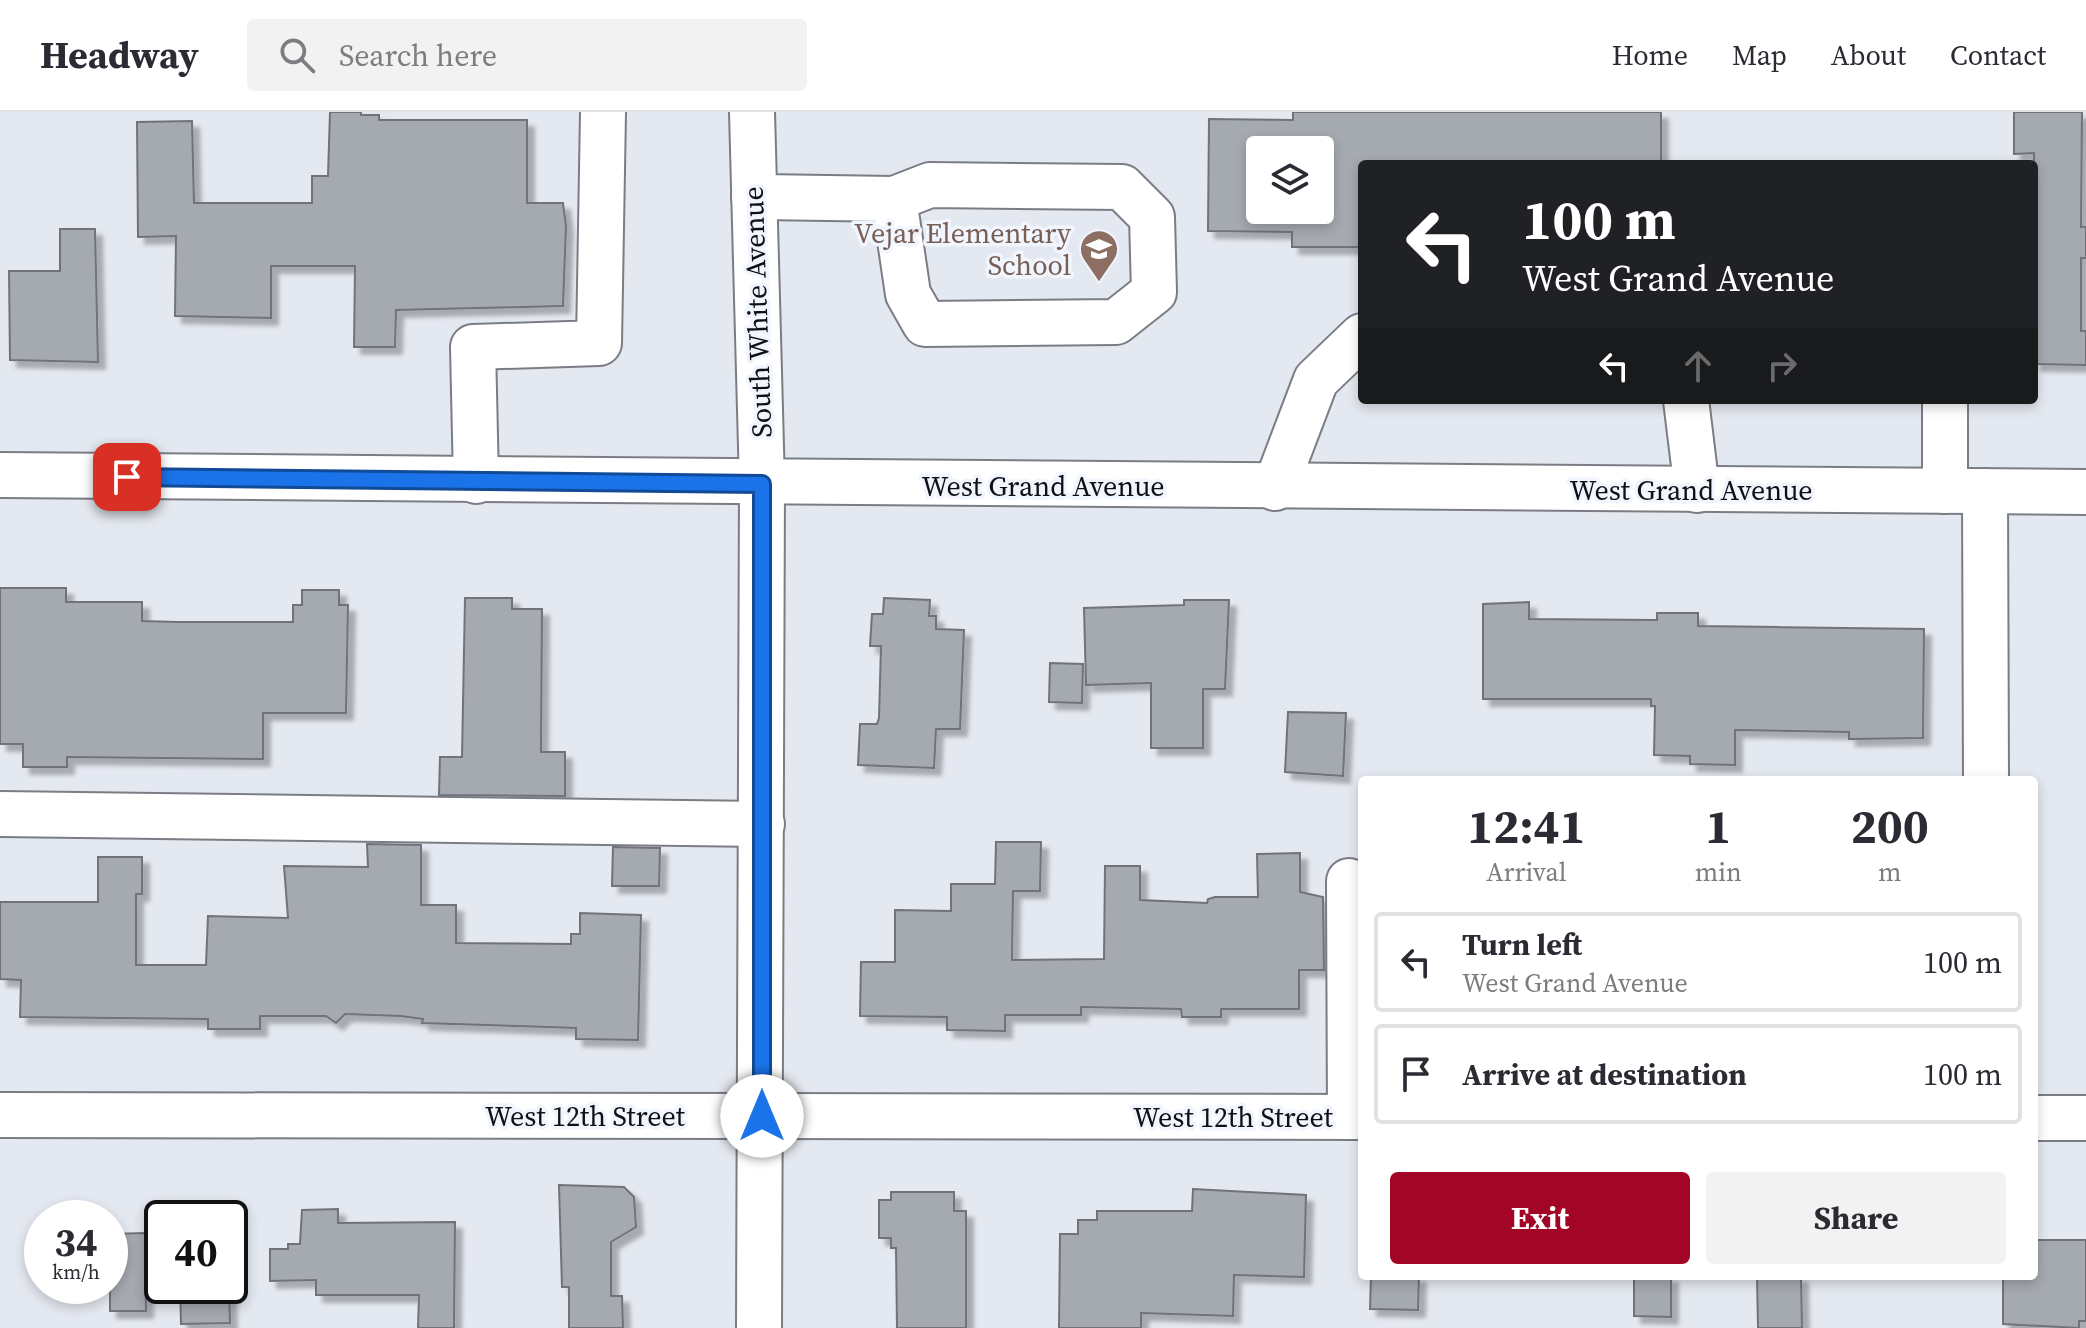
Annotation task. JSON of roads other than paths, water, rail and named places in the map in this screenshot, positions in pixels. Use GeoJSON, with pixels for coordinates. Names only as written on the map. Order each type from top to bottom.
{"type":"FeatureCollection","features":[{"type":"Feature","properties":{"kind":"street"},"geometry":{"type":"LineString","coordinates":[[476,481],[473,347],[599,343],[603,112]]}},
{"type":"Feature","properties":{"kind":"street","name":"South White Avenue"},"geometry":{"type":"LineString","coordinates":[[752,112],[762,484],[759,1328]]}},
{"type":"Feature","properties":{"kind":"street"},"geometry":{"type":"LineString","coordinates":[[754,197],[894,199],[930,185],[1122,187],[1152,217],[1154,292],[1116,322],[925,324],[908,294],[894,199]]}},
{"type":"Feature","properties":{"kind":"street"},"geometry":{"type":"LineString","coordinates":[[1275,488],[1316,380],[1358,340]]}},
{"type":"Feature","properties":{"kind":"street"},"geometry":{"type":"LineString","coordinates":[[1686,404],[1697,490]]}},
{"type":"Feature","properties":{"kind":"street"},"geometry":{"type":"LineString","coordinates":[[1946,404],[1965,491],[1986,776]]}},
{"type":"Feature","properties":{"kind":"street","name":"West Grand Avenue"},"geometry":{"type":"LineString","coordinates":[[0,475],[762,484],[2086,492]]}},
{"type":"Feature","properties":{"kind":"street"},"geometry":{"type":"LineString","coordinates":[[0,814],[762,824]]}},
{"type":"Feature","properties":{"kind":"street"},"geometry":{"type":"LineString","coordinates":[[1349,881],[1356,1117]]}},
{"type":"Feature","properties":{"kind":"street","name":"West 12th Street"},"geometry":{"type":"LineString","coordinates":[[0,1115],[1356,1117]]}},
{"type":"Feature","properties":{"kind":"street"},"geometry":{"type":"LineString","coordinates":[[2038,1118],[2086,1118]]}},
{"type":"Feature","properties":{"kind":"place","name":"Vejar Elementary School"},"geometry":{"type":"Point","coordinates":[1099,283]}}]}
